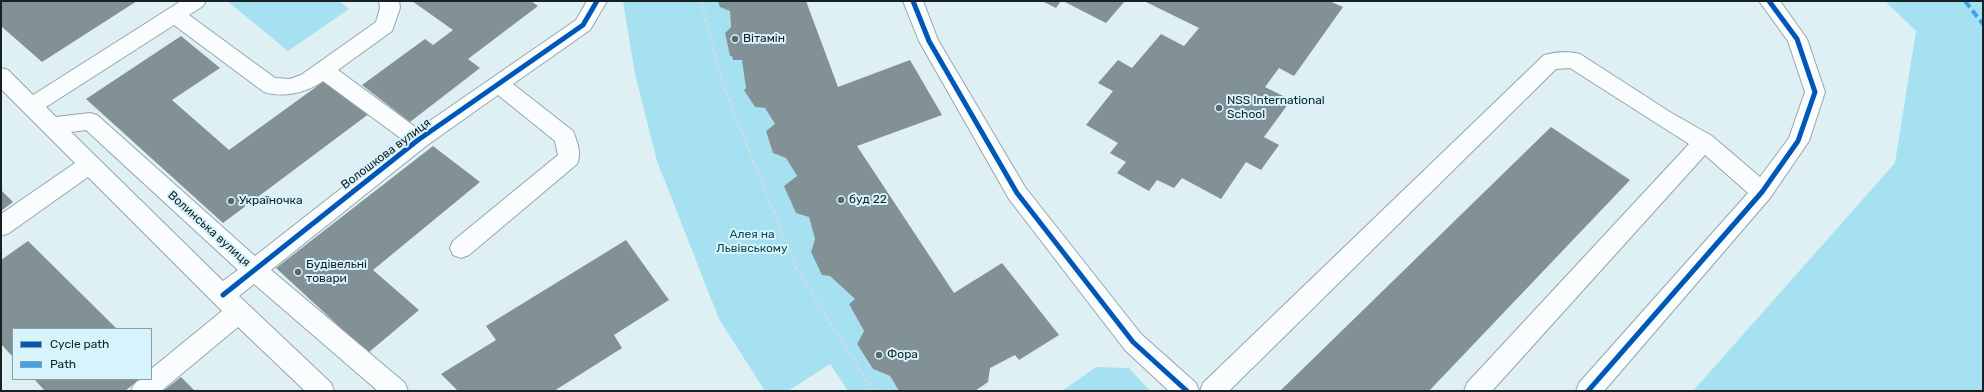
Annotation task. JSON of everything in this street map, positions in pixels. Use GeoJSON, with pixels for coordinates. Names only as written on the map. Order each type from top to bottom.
{"type":"FeatureCollection","features":[{"type":"Feature","properties":{"kind":"street"},"geometry":{"type":"LineString","coordinates":[[32,106],[196,1]]}},
{"type":"Feature","properties":{"kind":"street"},"geometry":{"type":"LineString","coordinates":[[175,15],[271,86],[290,87],[308,81],[385,26],[390,8],[389,1]]}},
{"type":"Feature","properties":{"kind":"street","name":"Волошкова вулиця"},"geometry":{"type":"LineString","coordinates":[[143,391],[231,304],[254,270],[418,140],[583,25],[597,1]]}},
{"type":"Feature","properties":{"kind":"street"},"geometry":{"type":"LineString","coordinates":[[913,1],[929,41],[1017,193],[1133,342],[1187,391]]}},
{"type":"Feature","properties":{"kind":"street"},"geometry":{"type":"LineString","coordinates":[[1588,391],[1762,192],[1798,141],[1815,92],[1797,39],[1769,1]]}},
{"type":"Feature","properties":{"kind":"street"},"geometry":{"type":"LineString","coordinates":[[1212,391],[1551,61],[1573,60],[1663,118],[1704,142],[1762,192]]}},
{"type":"Feature","properties":{"kind":"street"},"geometry":{"type":"LineString","coordinates":[[323,70],[418,140]]}},
{"type":"Feature","properties":{"kind":"street"},"geometry":{"type":"LineString","coordinates":[[1,76],[231,304],[322,391]]}},
{"type":"Feature","properties":{"kind":"street"},"geometry":{"type":"LineString","coordinates":[[461,248],[568,158],[565,137],[498,84]]}},
{"type":"Feature","properties":{"kind":"street","name":"Волинська вулиця"},"geometry":{"type":"LineString","coordinates":[[51,126],[90,121],[254,270],[396,391]]}},
{"type":"Feature","properties":{"kind":"street"},"geometry":{"type":"LineString","coordinates":[[1476,391],[1704,142]]}},
{"type":"Feature","properties":{"kind":"street"},"geometry":{"type":"LineString","coordinates":[[1,226],[90,164]]}},
{"type":"Feature","properties":{"kind":"path"},"geometry":{"type":"LineString","coordinates":[[701,1],[724,88],[797,269],[873,391]]}},
{"type":"Feature","properties":{"kind":"green space"},"geometry":{"type":"Polygon","coordinates":[[[227,1],[339,1],[349,9],[288,51],[227,1]]]}},
{"type":"Feature","properties":{"kind":"green space","name":"Алея на Львівському"},"geometry":{"type":"Polygon","coordinates":[[[623,1],[723,1],[730,8],[731,27],[725,33],[730,56],[742,57],[747,93],[755,107],[765,108],[775,124],[766,131],[776,154],[786,158],[798,178],[815,239],[811,252],[830,276],[855,299],[849,304],[864,331],[857,344],[873,369],[890,376],[899,391],[848,391],[830,364],[788,391],[765,391],[719,319],[657,161],[635,74],[623,1]]]}},
{"type":"Feature","properties":{"kind":"green space"},"geometry":{"type":"Polygon","coordinates":[[[1885,1],[1983,1],[1983,391],[1693,391],[1895,163],[1916,31],[1885,1]]]}},
{"type":"Feature","properties":{"kind":"green space"},"geometry":{"type":"Polygon","coordinates":[[[1096,367],[1129,368],[1150,391],[1062,391],[1096,367]]]}},
{"type":"Feature","properties":{"kind":"building"},"geometry":{"type":"Polygon","coordinates":[[[1,1],[137,1],[42,62],[1,26],[1,1]]]}},
{"type":"Feature","properties":{"kind":"building"},"geometry":{"type":"Polygon","coordinates":[[[412,1],[531,1],[538,6],[468,59],[480,68],[410,122],[362,85],[425,39],[433,45],[453,30],[412,1]]]}},
{"type":"Feature","properties":{"kind":"building","name":"буд 22"},"geometry":{"type":"Polygon","coordinates":[[[718,1],[806,1],[838,87],[910,60],[942,115],[857,146],[954,293],[1002,263],[1059,335],[1019,360],[1015,355],[990,368],[988,382],[975,391],[899,391],[890,376],[873,369],[857,344],[864,331],[849,304],[855,299],[830,276],[822,275],[811,252],[815,239],[809,217],[796,213],[784,186],[797,176],[786,158],[773,153],[766,131],[775,124],[765,108],[755,107],[744,90],[746,88],[742,60],[733,60],[732,56],[730,56],[725,33],[731,27],[730,11],[720,7],[718,1]]]}},
{"type":"Feature","properties":{"kind":"building"},"geometry":{"type":"Polygon","coordinates":[[[1042,1],[1061,1],[1056,8],[1042,1]]]}},
{"type":"Feature","properties":{"kind":"building"},"geometry":{"type":"Polygon","coordinates":[[[1063,1],[1125,1],[1106,23],[1063,1]]]}},
{"type":"Feature","properties":{"kind":"building"},"geometry":{"type":"Polygon","coordinates":[[[1144,1],[1329,1],[1343,7],[1294,76],[1279,68],[1265,87],[1291,100],[1264,137],[1279,145],[1261,170],[1246,162],[1221,199],[1182,178],[1174,188],[1157,180],[1149,191],[1117,173],[1126,162],[1110,153],[1118,143],[1086,125],[1113,91],[1098,83],[1118,60],[1132,68],[1161,34],[1184,46],[1199,28],[1144,1]]]}},
{"type":"Feature","properties":{"kind":"building"},"geometry":{"type":"Polygon","coordinates":[[[181,36],[220,68],[172,100],[229,150],[327,79],[370,113],[223,223],[86,99],[181,36]]]}},
{"type":"Feature","properties":{"kind":"building"},"geometry":{"type":"Polygon","coordinates":[[[1551,127],[1630,180],[1429,391],[1280,391],[1551,127]]]}},
{"type":"Feature","properties":{"kind":"building"},"geometry":{"type":"Polygon","coordinates":[[[433,146],[480,182],[373,270],[419,310],[368,353],[276,268],[433,146]]]}},
{"type":"Feature","properties":{"kind":"building"},"geometry":{"type":"Polygon","coordinates":[[[1,190],[13,202],[1,211],[1,190]]]}},
{"type":"Feature","properties":{"kind":"building"},"geometry":{"type":"Polygon","coordinates":[[[626,240],[669,300],[614,335],[622,348],[554,391],[458,391],[441,374],[496,340],[486,326],[626,240]]]}},
{"type":"Feature","properties":{"kind":"building"},"geometry":{"type":"Polygon","coordinates":[[[28,241],[116,328],[12,328],[12,356],[1,344],[1,260],[28,241]]]}},
{"type":"Feature","properties":{"kind":"building"},"geometry":{"type":"Polygon","coordinates":[[[181,377],[195,391],[163,391],[181,377]]]}},
{"type":"Feature","properties":{"kind":"building"},"geometry":{"type":"Polygon","coordinates":[[[35,380],[139,380],[125,391],[45,391],[35,380]]]}},
{"type":"Feature","properties":{"kind":"marked path"},"geometry":{"type":"LineString","coordinates":[[1965,1],[1983,24]]}},
{"type":"Feature","properties":{"kind":"cycle path"},"geometry":{"type":"LineString","coordinates":[[223,295],[418,140],[583,25],[597,1]]}},
{"type":"Feature","properties":{"kind":"cycle path"},"geometry":{"type":"LineString","coordinates":[[913,1],[929,41],[1017,193],[1133,342],[1187,391]]}},
{"type":"Feature","properties":{"kind":"cycle path"},"geometry":{"type":"LineString","coordinates":[[1588,391],[1762,192],[1798,141],[1815,92],[1797,39],[1769,1]]}},
{"type":"Feature","properties":{"kind":"place","name":"Вітамін"},"geometry":{"type":"Point","coordinates":[735,39]}},
{"type":"Feature","properties":{"kind":"place","name":"NSS International School"},"geometry":{"type":"Point","coordinates":[1219,108]}},
{"type":"Feature","properties":{"kind":"place","name":"буд 22"},"geometry":{"type":"Point","coordinates":[841,200]}},
{"type":"Feature","properties":{"kind":"place","name":"Україночка"},"geometry":{"type":"Point","coordinates":[231,201]}},
{"type":"Feature","properties":{"kind":"place","name":"Будівельні товари"},"geometry":{"type":"Point","coordinates":[298,272]}},
{"type":"Feature","properties":{"kind":"place","name":"Фора"},"geometry":{"type":"Point","coordinates":[879,355]}}]}
